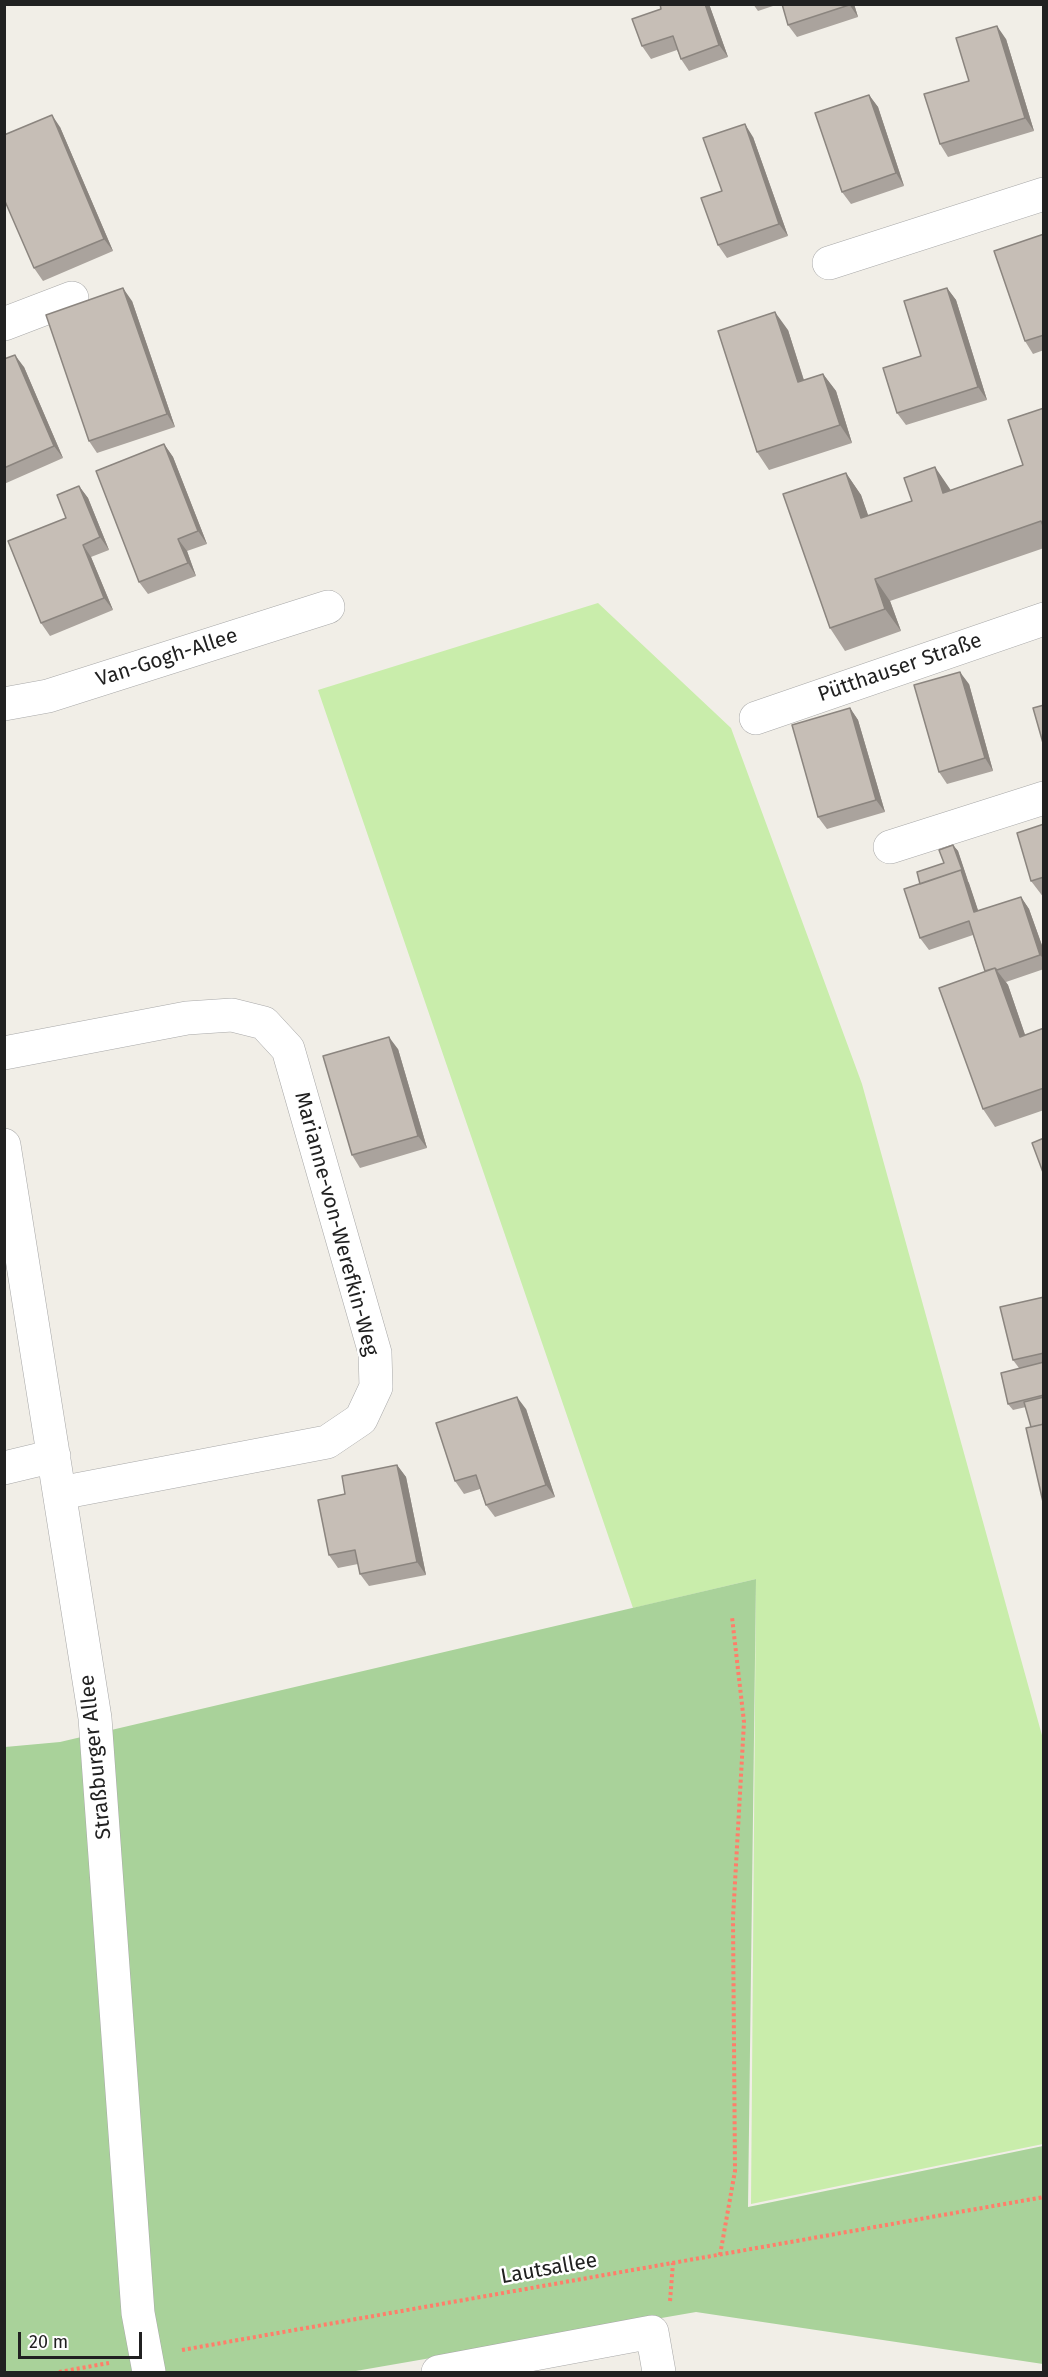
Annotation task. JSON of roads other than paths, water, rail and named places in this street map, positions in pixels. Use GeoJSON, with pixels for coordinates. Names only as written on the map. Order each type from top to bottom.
{"type":"FeatureCollection","features":[{"type":"Feature","properties":{"kind":"street"},"geometry":{"type":"LineString","coordinates":[[829,263],[1044,194]]}},
{"type":"Feature","properties":{"kind":"street"},"geometry":{"type":"LineString","coordinates":[[4,324],[72,298]]}},
{"type":"Feature","properties":{"kind":"street","name":"Van-Gogh-Allee"},"geometry":{"type":"LineString","coordinates":[[4,704],[48,696],[328,607]]}},
{"type":"Feature","properties":{"kind":"street","name":"Pütthauser Straße"},"geometry":{"type":"LineString","coordinates":[[756,717],[1044,619]]}},
{"type":"Feature","properties":{"kind":"street"},"geometry":{"type":"LineString","coordinates":[[890,847],[1044,798]]}},
{"type":"Feature","properties":{"kind":"street","name":"Marianne-von-Werefkin-Weg"},"geometry":{"type":"LineString","coordinates":[[4,1053],[187,1018],[232,1015],[264,1023],[288,1049],[375,1353],[376,1387],[361,1419],[327,1442],[60,1493]]}},
{"type":"Feature","properties":{"kind":"street","name":"Straßburger Allee"},"geometry":{"type":"LineString","coordinates":[[4,1145],[95,1718],[138,2313],[148,2364]]}},
{"type":"Feature","properties":{"kind":"street"},"geometry":{"type":"LineString","coordinates":[[4,1468],[54,1456]]}},
{"type":"Feature","properties":{"kind":"street"},"geometry":{"type":"LineString","coordinates":[[438,2373],[652,2332],[659,2373]]}}]}
